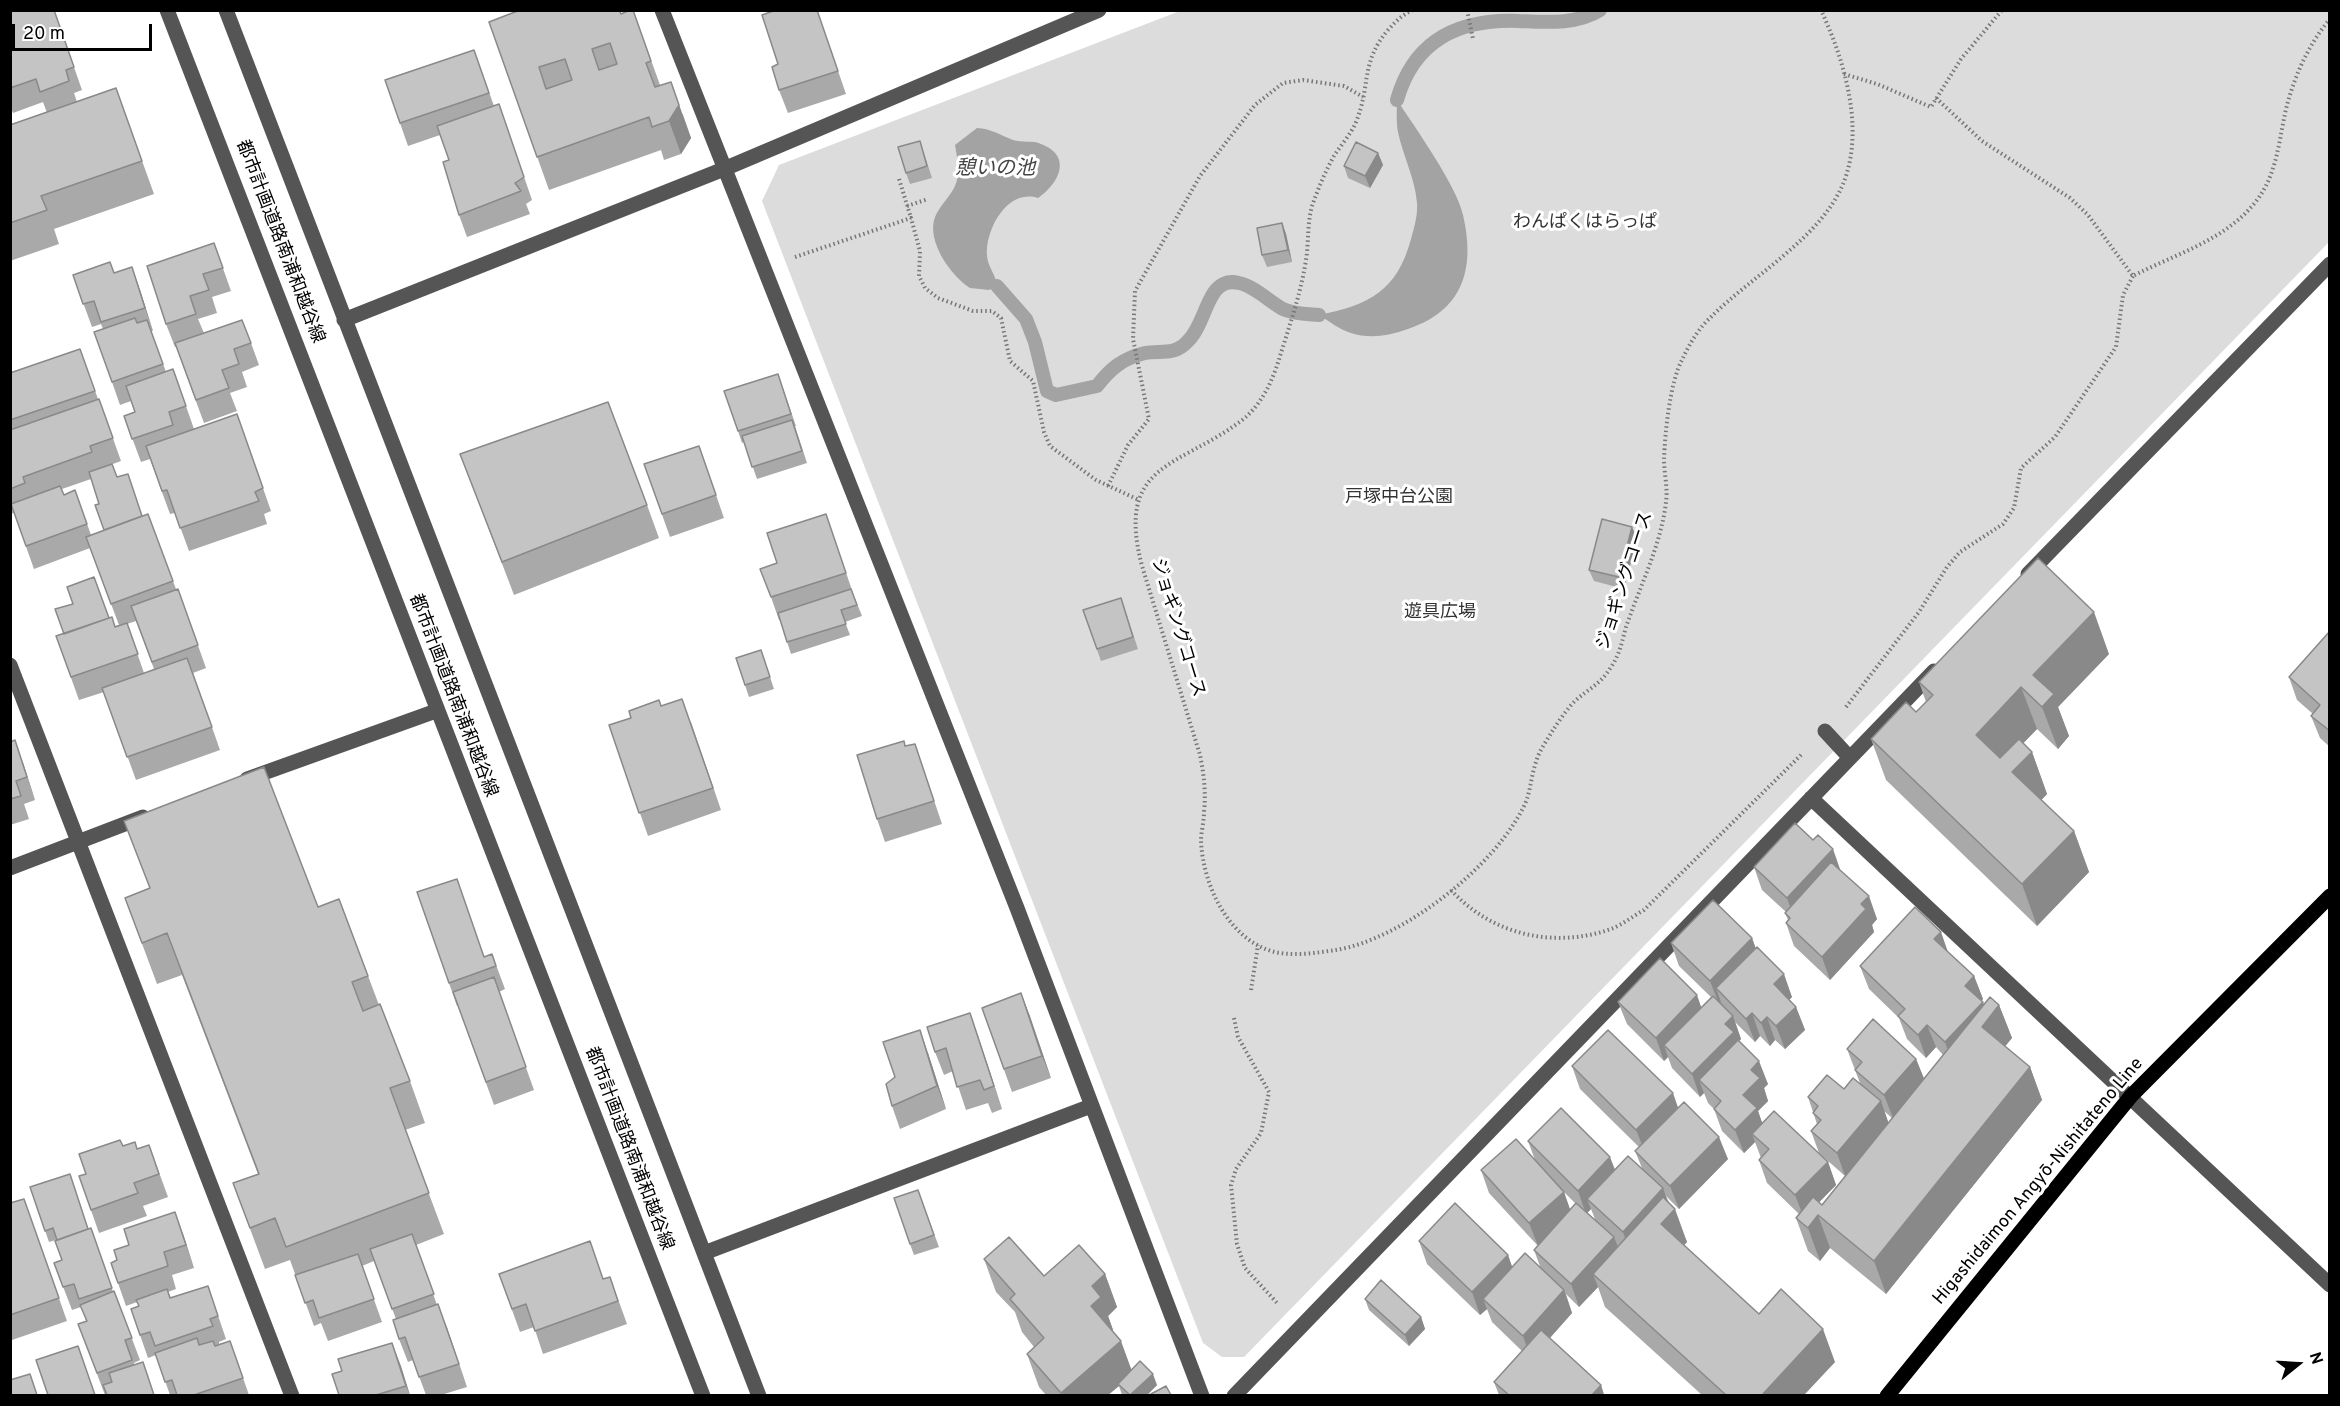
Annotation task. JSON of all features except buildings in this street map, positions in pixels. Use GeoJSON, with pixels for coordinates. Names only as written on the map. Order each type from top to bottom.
{"type":"FeatureCollection","features":[{"type":"Feature","properties":{"kind":"main road","name":"Higashidaimon Angyō-Nishitateno Line"},"geometry":{"type":"LineString","coordinates":[[1887,1395],[2132,1096],[2330,897]]}},
{"type":"Feature","properties":{"kind":"street","name":"都市計画道路南浦和越谷線"},"geometry":{"type":"LineString","coordinates":[[167,10],[283,305],[436,711],[703,1395]]}},
{"type":"Feature","properties":{"kind":"street","name":"都市計画道路南浦和越谷線"},"geometry":{"type":"LineString","coordinates":[[226,10],[759,1395]]}},
{"type":"Feature","properties":{"kind":"street"},"geometry":{"type":"LineString","coordinates":[[662,10],[1017,908],[1202,1395]]}},
{"type":"Feature","properties":{"kind":"street"},"geometry":{"type":"LineString","coordinates":[[344,320],[724,169],[1100,10]]}},
{"type":"Feature","properties":{"kind":"street"},"geometry":{"type":"LineString","coordinates":[[2014,589],[2330,264]]}},
{"type":"Feature","properties":{"kind":"street"},"geometry":{"type":"LineString","coordinates":[[1234,1395],[1947,657]]}},
{"type":"Feature","properties":{"kind":"street"},"geometry":{"type":"LineString","coordinates":[[10,665],[292,1395]]}},
{"type":"Feature","properties":{"kind":"street"},"geometry":{"type":"LineString","coordinates":[[235,784],[436,711]]}},
{"type":"Feature","properties":{"kind":"street"},"geometry":{"type":"LineString","coordinates":[[1825,731],[1850,758]]}},
{"type":"Feature","properties":{"kind":"street"},"geometry":{"type":"LineString","coordinates":[[1811,798],[2132,1096],[2330,1285]]}},
{"type":"Feature","properties":{"kind":"street"},"geometry":{"type":"LineString","coordinates":[[10,868],[156,812]]}},
{"type":"Feature","properties":{"kind":"street"},"geometry":{"type":"LineString","coordinates":[[704,1254],[1091,1106]]}},
{"type":"Feature","properties":{"kind":"path"},"geometry":{"type":"LineString","coordinates":[[1108,486],[1128,446],[1149,419],[1133,339],[1136,291],[1200,176],[1255,105],[1270,91],[1291,80],[1344,86],[1363,98],[1371,55],[1379,40],[1396,21],[1413,10]]}},
{"type":"Feature","properties":{"kind":"path"},"geometry":{"type":"LineString","coordinates":[[1467,10],[1473,39]]}},
{"type":"Feature","properties":{"kind":"path","name":"ジョギングコース"},"geometry":{"type":"LineString","coordinates":[[1363,98],[1356,122],[1326,173],[1312,208],[1308,225],[1306,258],[1297,303],[1266,394],[1243,420],[1174,459],[1159,471],[1146,485],[1134,520],[1135,538],[1192,724],[1205,782],[1201,838],[1204,867],[1218,905],[1245,935],[1258,945],[1274,952],[1310,954],[1346,948],[1393,932],[1450,890],[1484,861],[1506,836],[1524,805],[1536,760],[1553,730],[1575,700],[1591,692],[1611,669],[1621,649],[1642,587],[1666,501],[1664,458],[1672,385],[1679,364],[1707,321],[1818,221],[1836,198],[1846,177],[1852,142],[1849,93],[1830,31],[1821,10]]}},
{"type":"Feature","properties":{"kind":"path"},"geometry":{"type":"LineString","coordinates":[[1843,74],[1877,84],[1931,107],[1961,59],[2002,10]]}},
{"type":"Feature","properties":{"kind":"path"},"geometry":{"type":"LineString","coordinates":[[1825,731],[1874,674],[1919,612],[1947,567],[1960,552],[2003,524],[2014,508],[2021,468],[2055,436],[2116,347],[2123,295],[2133,276],[2224,231],[2258,200],[2276,161],[2286,109],[2300,66],[2312,43],[2330,19]]}},
{"type":"Feature","properties":{"kind":"path"},"geometry":{"type":"LineString","coordinates":[[1936,98],[1982,141],[2070,198],[2088,215],[2133,276]]}},
{"type":"Feature","properties":{"kind":"path"},"geometry":{"type":"LineString","coordinates":[[899,179],[920,251],[919,276],[925,288],[938,298],[972,311],[992,311],[1001,318],[1010,361],[1033,381],[1044,432],[1050,446],[1078,468],[1108,486],[1139,500]]}},
{"type":"Feature","properties":{"kind":"path"},"geometry":{"type":"LineString","coordinates":[[907,206],[928,198]]}},
{"type":"Feature","properties":{"kind":"path"},"geometry":{"type":"LineString","coordinates":[[813,250],[911,218]]}},
{"type":"Feature","properties":{"kind":"path"},"geometry":{"type":"LineString","coordinates":[[1450,890],[1464,905],[1482,916],[1524,935],[1554,939],[1613,928],[1644,910],[1798,757]]}},
{"type":"Feature","properties":{"kind":"path"},"geometry":{"type":"LineString","coordinates":[[1251,990],[1258,945]]}},
{"type":"Feature","properties":{"kind":"path"},"geometry":{"type":"LineString","coordinates":[[1234,1018],[1238,1037],[1269,1092],[1261,1133],[1236,1169],[1231,1185],[1245,1268],[1265,1291]]}},
{"type":"Feature","properties":{"kind":"green space","name":"戸塚中台公園"},"geometry":{"type":"Polygon","coordinates":[[[1180,11],[2329,11],[2329,242],[1244,1357],[1222,1357],[1203,1343],[762,201],[779,165],[1180,11]]]}},
{"type":"Feature","properties":{"kind":"water"},"geometry":{"type":"Polygon","coordinates":[[[1397,100],[1434,156],[1459,203],[1467,235],[1465,271],[1460,287],[1452,300],[1440,312],[1424,322],[1399,332],[1365,336],[1343,330],[1319,315],[1352,306],[1379,293],[1398,271],[1405,257],[1416,221],[1417,203],[1398,132],[1397,100]]]}},
{"type":"Feature","properties":{"kind":"water","name":"憩いの池"},"geometry":{"type":"Polygon","coordinates":[[[977,128],[992,131],[1016,141],[1041,144],[1051,149],[1060,163],[1057,178],[1045,192],[1038,198],[1017,199],[1008,205],[994,224],[987,246],[987,256],[997,286],[989,290],[970,288],[948,267],[937,247],[933,226],[937,213],[957,181],[958,166],[955,145],[977,128]]]}},
{"type":"Feature","properties":{"kind":"waterway"},"geometry":{"type":"LineString","coordinates":[[1397,100],[1405,79],[1427,48],[1458,29],[1497,21],[1571,20],[1600,10]]}},
{"type":"Feature","properties":{"kind":"waterway"},"geometry":{"type":"LineString","coordinates":[[997,286],[1026,319],[1035,342],[1047,391],[1056,395],[1097,386],[1112,369],[1130,358],[1145,353],[1172,351],[1182,346],[1194,334],[1214,293],[1228,282],[1250,287],[1287,311],[1319,315]]}},
{"type":"Feature","properties":{"kind":"park label","name":"わんぱくはらっぱ"},"geometry":{"type":"Point","coordinates":[1585,223]}},
{"type":"Feature","properties":{"kind":"park label","name":"遊具広場"},"geometry":{"type":"Point","coordinates":[1440,613]}}]}
